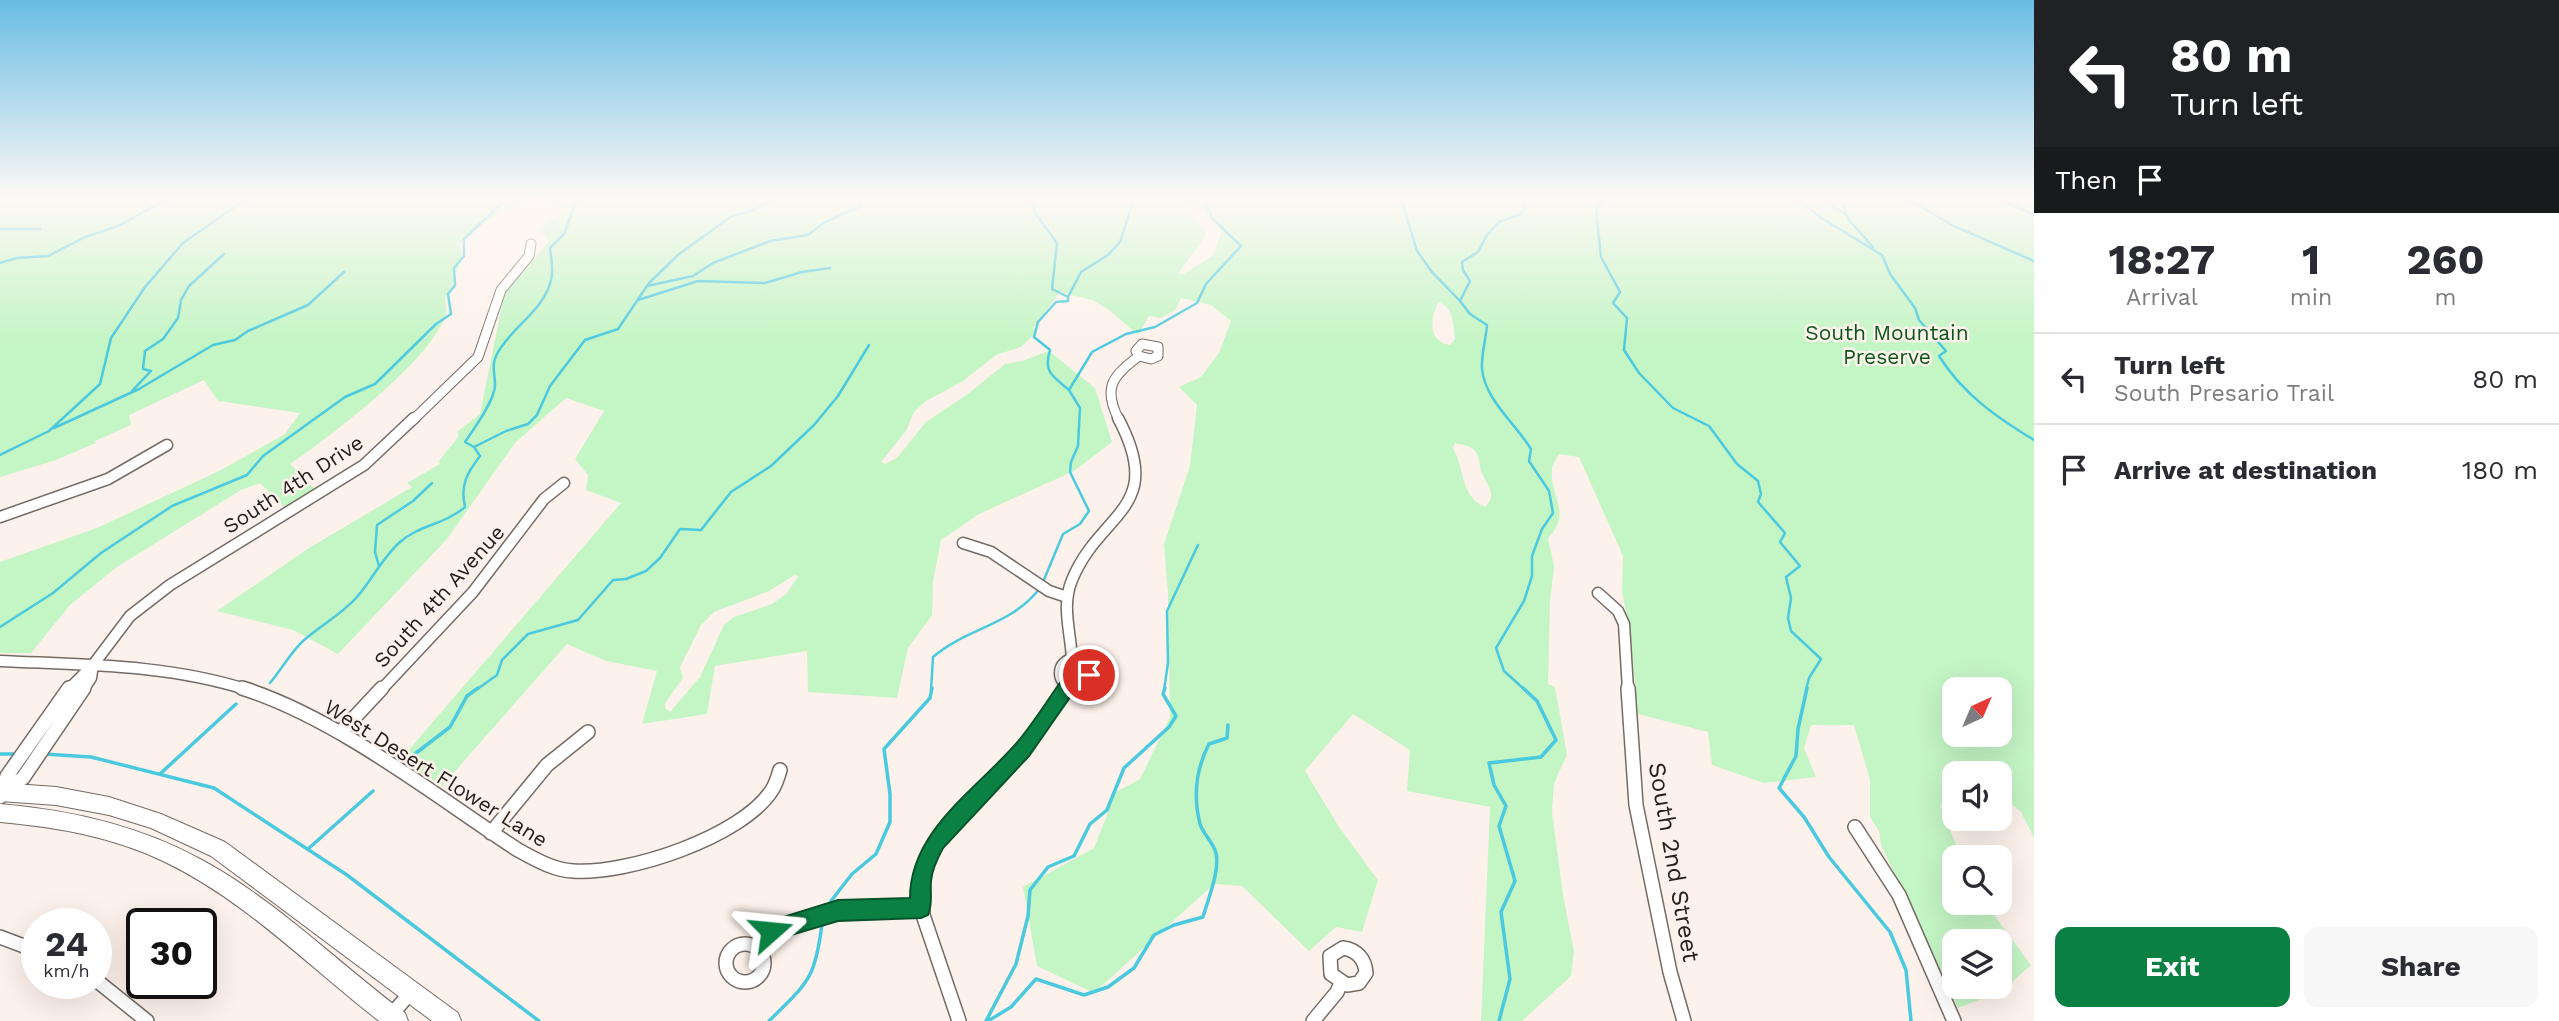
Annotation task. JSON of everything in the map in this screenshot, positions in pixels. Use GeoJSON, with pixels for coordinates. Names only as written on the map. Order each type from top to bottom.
{"type":"FeatureCollection","features":[{"type":"Feature","properties":{"kind":"street","name":"South 4th Drive"},"geometry":{"type":"LineString","coordinates":[[1,794],[7,776],[79,676],[93,665],[122,624],[142,605],[364,465],[463,373],[478,357],[501,290],[529,256],[531,247]]}},
{"type":"Feature","properties":{"kind":"street"},"geometry":{"type":"LineString","coordinates":[[1072,660],[1067,597],[1080,563],[1122,509],[1133,488],[1135,453],[1111,404],[1108,392],[1111,379],[1116,373],[1139,356]]}},
{"type":"Feature","properties":{"kind":"street"},"geometry":{"type":"LineString","coordinates":[[0,517],[82,489],[146,461],[167,445]]}},
{"type":"Feature","properties":{"kind":"street","name":"South 4th Avenue"},"geometry":{"type":"LineString","coordinates":[[340,733],[473,592],[544,499],[564,483]]}},
{"type":"Feature","properties":{"kind":"street"},"geometry":{"type":"LineString","coordinates":[[963,543],[991,552],[1049,591],[1067,597]]}},
{"type":"Feature","properties":{"kind":"street","name":"South 2nd Street"},"geometry":{"type":"LineString","coordinates":[[1598,593],[1618,611],[1624,624],[1636,805],[1670,972],[1684,1021]]}},
{"type":"Feature","properties":{"kind":"street"},"geometry":{"type":"LineString","coordinates":[[1072,660],[1085,664],[1089,675],[1082,685],[1068,685],[1061,679],[1059,671],[1063,663],[1072,660]]}},
{"type":"Feature","properties":{"kind":"street","name":"West Desert Flower Lane"},"geometry":{"type":"LineString","coordinates":[[0,661],[93,665],[207,677],[273,698],[340,733],[491,833],[547,866],[574,871],[608,870],[639,864],[687,846],[737,821],[772,792],[780,770]]}},
{"type":"Feature","properties":{"kind":"street","name":"South 4th Drive"},"geometry":{"type":"LineString","coordinates":[[1,794],[23,778],[91,678],[93,665]]}},
{"type":"Feature","properties":{"kind":"street"},"geometry":{"type":"LineString","coordinates":[[959,1021],[921,908],[920,879],[925,861],[936,842],[1022,750],[1068,685]]}},
{"type":"Feature","properties":{"kind":"street"},"geometry":{"type":"LineString","coordinates":[[62,700],[76,700]]}},
{"type":"Feature","properties":{"kind":"street"},"geometry":{"type":"LineString","coordinates":[[491,833],[559,750],[588,732]]}},
{"type":"Feature","properties":{"kind":"street"},"geometry":{"type":"LineString","coordinates":[[1,794],[56,796],[109,806],[154,820],[218,849],[450,1021]]}},
{"type":"Feature","properties":{"kind":"street"},"geometry":{"type":"LineString","coordinates":[[0,813],[54,818],[101,830],[132,839],[192,866],[227,887],[391,1019],[411,992]]}},
{"type":"Feature","properties":{"kind":"street"},"geometry":{"type":"LineString","coordinates":[[1855,827],[1874,849],[1901,899],[1954,1021]]}},
{"type":"Feature","properties":{"kind":"street"},"geometry":{"type":"LineString","coordinates":[[757,946],[771,931],[821,915],[851,910],[921,908]]}},
{"type":"Feature","properties":{"kind":"street"},"geometry":{"type":"LineString","coordinates":[[0,937],[21,945]]}},
{"type":"Feature","properties":{"kind":"street"},"geometry":{"type":"LineString","coordinates":[[1313,1021],[1337,992],[1340,983]]}},
{"type":"Feature","properties":{"kind":"street"},"geometry":{"type":"LineString","coordinates":[[112,993],[147,1021]]}},
{"type":"Feature","properties":{"kind":"green space"},"geometry":{"type":"Polygon","coordinates":[[[0,247],[460,247],[462,259],[445,298],[446,314],[437,333],[378,396],[290,464],[315,489],[284,507],[260,483],[241,490],[117,567],[70,605],[31,653],[0,653],[0,562],[97,528],[221,470],[285,434],[300,413],[218,401],[204,380],[129,415],[131,425],[95,441],[96,443],[56,460],[0,477],[0,247]]]}},
{"type":"Feature","properties":{"kind":"green space","name":"South Mountain Preserve"},"geometry":{"type":"Polygon","coordinates":[[[544,247],[1198,247],[1179,274],[1184,274],[1213,255],[1216,247],[2034,247],[2034,838],[2021,812],[2012,804],[2012,761],[1942,761],[1942,831],[1950,831],[1956,845],[1942,845],[1942,915],[1994,915],[2004,929],[1942,929],[1942,974],[1881,845],[1879,831],[1870,817],[1870,780],[1854,725],[1811,725],[1804,748],[1816,777],[1764,783],[1712,765],[1708,732],[1638,714],[1629,625],[1622,592],[1623,556],[1579,457],[1559,454],[1552,469],[1552,479],[1559,520],[1548,538],[1554,566],[1550,602],[1548,684],[1555,687],[1567,755],[1554,783],[1552,812],[1563,895],[1574,951],[1571,976],[1522,1021],[1481,1021],[1490,807],[1407,791],[1410,750],[1353,714],[1305,771],[1339,827],[1378,880],[1362,932],[1336,927],[1309,951],[1242,886],[1214,884],[1094,993],[1037,966],[1023,887],[1094,848],[1116,792],[1140,779],[1170,717],[1168,595],[1164,544],[1190,466],[1197,405],[1179,387],[1201,377],[1219,353],[1231,321],[1211,305],[1181,298],[1175,310],[1161,318],[1149,316],[1138,335],[1109,310],[1092,300],[1060,292],[1033,328],[1036,333],[1021,347],[996,355],[963,381],[926,401],[914,412],[906,431],[881,462],[885,464],[897,458],[926,422],[1005,364],[1049,351],[1095,388],[1112,442],[1074,471],[979,514],[941,540],[933,581],[932,615],[908,648],[897,698],[808,692],[807,651],[715,666],[707,714],[642,724],[657,671],[606,661],[567,644],[442,786],[401,759],[621,503],[586,490],[588,475],[575,459],[604,411],[566,398],[515,443],[447,539],[338,654],[293,630],[217,611],[309,548],[412,487],[407,483],[440,464],[439,461],[459,436],[457,432],[480,414],[504,295],[544,247]],[[1439,302],[1432,328],[1437,339],[1450,345],[1455,339],[1453,322],[1448,308],[1439,302]],[[1455,443],[1453,448],[1467,489],[1477,502],[1485,507],[1491,494],[1477,453],[1455,443]],[[796,574],[769,591],[714,612],[701,625],[680,667],[683,678],[665,703],[665,708],[670,712],[700,677],[724,625],[734,617],[772,604],[786,594],[798,577],[796,574]]]}},
{"type":"Feature","properties":{"kind":"green space"},"geometry":{"type":"Polygon","coordinates":[[[2012,939],[2031,965],[2012,982],[2012,939]]]}},
{"type":"Feature","properties":{"kind":"green space"},"geometry":{"type":"Polygon","coordinates":[[[1954,999],[1981,999],[1958,1008],[1954,999]]]}},
{"type":"Feature","properties":{"kind":"waterway"},"geometry":{"type":"LineString","coordinates":[[0,263],[17,258],[48,256],[66,247]]}},
{"type":"Feature","properties":{"kind":"waterway"},"geometry":{"type":"LineString","coordinates":[[0,455],[49,431],[100,384],[111,338],[145,287],[180,247]]}},
{"type":"Feature","properties":{"kind":"waterway"},"geometry":{"type":"LineString","coordinates":[[0,627],[53,593],[101,553],[172,506],[247,475],[263,456],[345,397],[375,384],[436,324],[451,314],[448,294],[455,285],[454,268],[464,256],[464,247]]}},
{"type":"Feature","properties":{"kind":"waterway"},"geometry":{"type":"LineString","coordinates":[[474,447],[465,442],[492,398],[495,358],[510,335],[542,301],[551,280],[551,247]]}},
{"type":"Feature","properties":{"kind":"waterway"},"geometry":{"type":"LineString","coordinates":[[474,447],[506,431],[528,424],[537,415],[550,386],[585,340],[618,329],[649,283],[689,247]]}},
{"type":"Feature","properties":{"kind":"waterway"},"geometry":{"type":"LineString","coordinates":[[647,286],[693,276],[713,263],[755,247]]}},
{"type":"Feature","properties":{"kind":"waterway"},"geometry":{"type":"LineString","coordinates":[[1057,247],[1052,289],[1068,297]]}},
{"type":"Feature","properties":{"kind":"waterway"},"geometry":{"type":"LineString","coordinates":[[1068,297],[1081,272],[1108,255],[1116,247]]}},
{"type":"Feature","properties":{"kind":"waterway"},"geometry":{"type":"LineString","coordinates":[[1069,390],[1092,352],[1126,334],[1155,327],[1197,303],[1206,284],[1240,247]]}},
{"type":"Feature","properties":{"kind":"waterway"},"geometry":{"type":"LineString","coordinates":[[1416,247],[1432,272],[1460,301]]}},
{"type":"Feature","properties":{"kind":"waterway"},"geometry":{"type":"LineString","coordinates":[[1460,301],[1470,281],[1463,270],[1462,262],[1478,252],[1481,247]]}},
{"type":"Feature","properties":{"kind":"waterway"},"geometry":{"type":"LineString","coordinates":[[1600,247],[1601,257],[1620,292],[1613,303],[1627,318],[1624,350],[1639,373],[1673,408],[1709,426],[1737,464],[1758,481],[1761,494],[1758,502],[1785,533],[1780,542],[1800,566],[1786,577],[1791,598],[1788,618],[1791,631],[1821,659],[1809,678],[1806,690]]}},
{"type":"Feature","properties":{"kind":"waterway"},"geometry":{"type":"LineString","coordinates":[[1868,247],[1882,255],[1890,274],[1915,308],[1919,320],[1946,351],[1939,356],[1948,370],[1981,404],[2034,440]]}},
{"type":"Feature","properties":{"kind":"waterway"},"geometry":{"type":"LineString","coordinates":[[2001,247],[2034,261]]}},
{"type":"Feature","properties":{"kind":"waterway"},"geometry":{"type":"LineString","coordinates":[[132,391],[151,371],[143,369],[145,351],[163,339],[178,318],[181,300],[189,286],[224,254]]}},
{"type":"Feature","properties":{"kind":"waterway"},"geometry":{"type":"LineString","coordinates":[[638,300],[698,281],[765,283],[802,272],[830,268]]}},
{"type":"Feature","properties":{"kind":"waterway"},"geometry":{"type":"LineString","coordinates":[[54,428],[139,389],[213,345],[235,340],[248,331],[308,305],[344,272]]}},
{"type":"Feature","properties":{"kind":"waterway"},"geometry":{"type":"LineString","coordinates":[[1068,297],[1068,301],[1056,302],[1038,322],[1034,337],[1050,350],[1049,369],[1069,390]]}},
{"type":"Feature","properties":{"kind":"waterway"},"geometry":{"type":"LineString","coordinates":[[1460,301],[1470,314],[1487,325],[1482,364],[1484,380],[1495,401],[1531,449],[1529,461],[1549,491],[1553,513],[1542,529],[1532,556],[1532,576],[1524,601],[1496,648],[1504,671],[1525,690]]}},
{"type":"Feature","properties":{"kind":"waterway"},"geometry":{"type":"LineString","coordinates":[[476,690],[497,675],[502,660],[528,634],[578,620],[613,580],[626,579],[646,571],[660,558],[680,529],[701,530],[731,492],[771,466],[814,425],[838,396],[869,345]]}},
{"type":"Feature","properties":{"kind":"waterway"},"geometry":{"type":"LineString","coordinates":[[1043,582],[1063,534],[1080,524],[1089,511],[1070,472],[1078,446],[1080,408],[1069,390]]}},
{"type":"Feature","properties":{"kind":"waterway"},"geometry":{"type":"LineString","coordinates":[[270,683],[303,641],[357,597],[400,542],[465,507],[463,492],[466,480],[480,456],[474,447]]}},
{"type":"Feature","properties":{"kind":"waterway"},"geometry":{"type":"LineString","coordinates":[[379,566],[375,552],[377,525],[413,501],[432,483]]}},
{"type":"Feature","properties":{"kind":"waterway"},"geometry":{"type":"LineString","coordinates":[[1164,690],[1168,663],[1167,611],[1198,545]]}},
{"type":"Feature","properties":{"kind":"waterway"},"geometry":{"type":"LineString","coordinates":[[931,690],[933,657],[960,639],[1016,611],[1040,588]]}},
{"type":"Feature","properties":{"kind":"waterway"},"geometry":{"type":"LineString","coordinates":[[416,753],[450,727],[467,696],[478,688]]}},
{"type":"Feature","properties":{"kind":"waterway"},"geometry":{"type":"LineString","coordinates":[[831,901],[852,874],[876,854],[890,822],[890,794],[884,749],[930,698],[932,688]]}},
{"type":"Feature","properties":{"kind":"waterway"},"geometry":{"type":"LineString","coordinates":[[986,1021],[1016,964],[1028,916],[1030,890],[1048,867],[1074,856],[1090,824],[1107,810],[1124,768],[1169,727],[1176,716],[1163,694],[1165,688]]}},
{"type":"Feature","properties":{"kind":"waterway"},"geometry":{"type":"LineString","coordinates":[[1499,1021],[1510,979],[1501,912],[1515,881],[1499,826],[1506,806],[1494,785],[1489,763],[1541,757],[1556,740],[1537,701],[1523,688]]}},
{"type":"Feature","properties":{"kind":"waterway"},"geometry":{"type":"LineString","coordinates":[[1807,688],[1798,729],[1796,756],[1779,788],[1804,817],[1829,857],[1890,932],[1906,970],[1911,1021]]}},
{"type":"Feature","properties":{"kind":"waterway"},"geometry":{"type":"LineString","coordinates":[[161,773],[236,704]]}},
{"type":"Feature","properties":{"kind":"waterway"},"geometry":{"type":"LineString","coordinates":[[988,1021],[1011,1007],[1036,979],[1084,995],[1108,987],[1134,968],[1154,935],[1174,925],[1203,917],[1217,860],[1215,849],[1200,824],[1197,783],[1209,744],[1227,738],[1228,725]]}},
{"type":"Feature","properties":{"kind":"waterway"},"geometry":{"type":"LineString","coordinates":[[0,754],[16,754]]}},
{"type":"Feature","properties":{"kind":"waterway"},"geometry":{"type":"LineString","coordinates":[[44,754],[91,757],[214,788],[347,875],[539,1021]]}},
{"type":"Feature","properties":{"kind":"waterway"},"geometry":{"type":"LineString","coordinates":[[308,849],[373,791]]}},
{"type":"Feature","properties":{"kind":"waterway"},"geometry":{"type":"LineString","coordinates":[[769,1021],[807,979],[816,957],[822,924]]}},
{"type":"Feature","properties":{"kind":"route"},"geometry":{"type":"LineString","coordinates":[[771,931],[838,911],[921,908],[920,879],[925,861],[936,842],[1038,731],[1068,685],[1082,685],[1089,675]]}}]}
